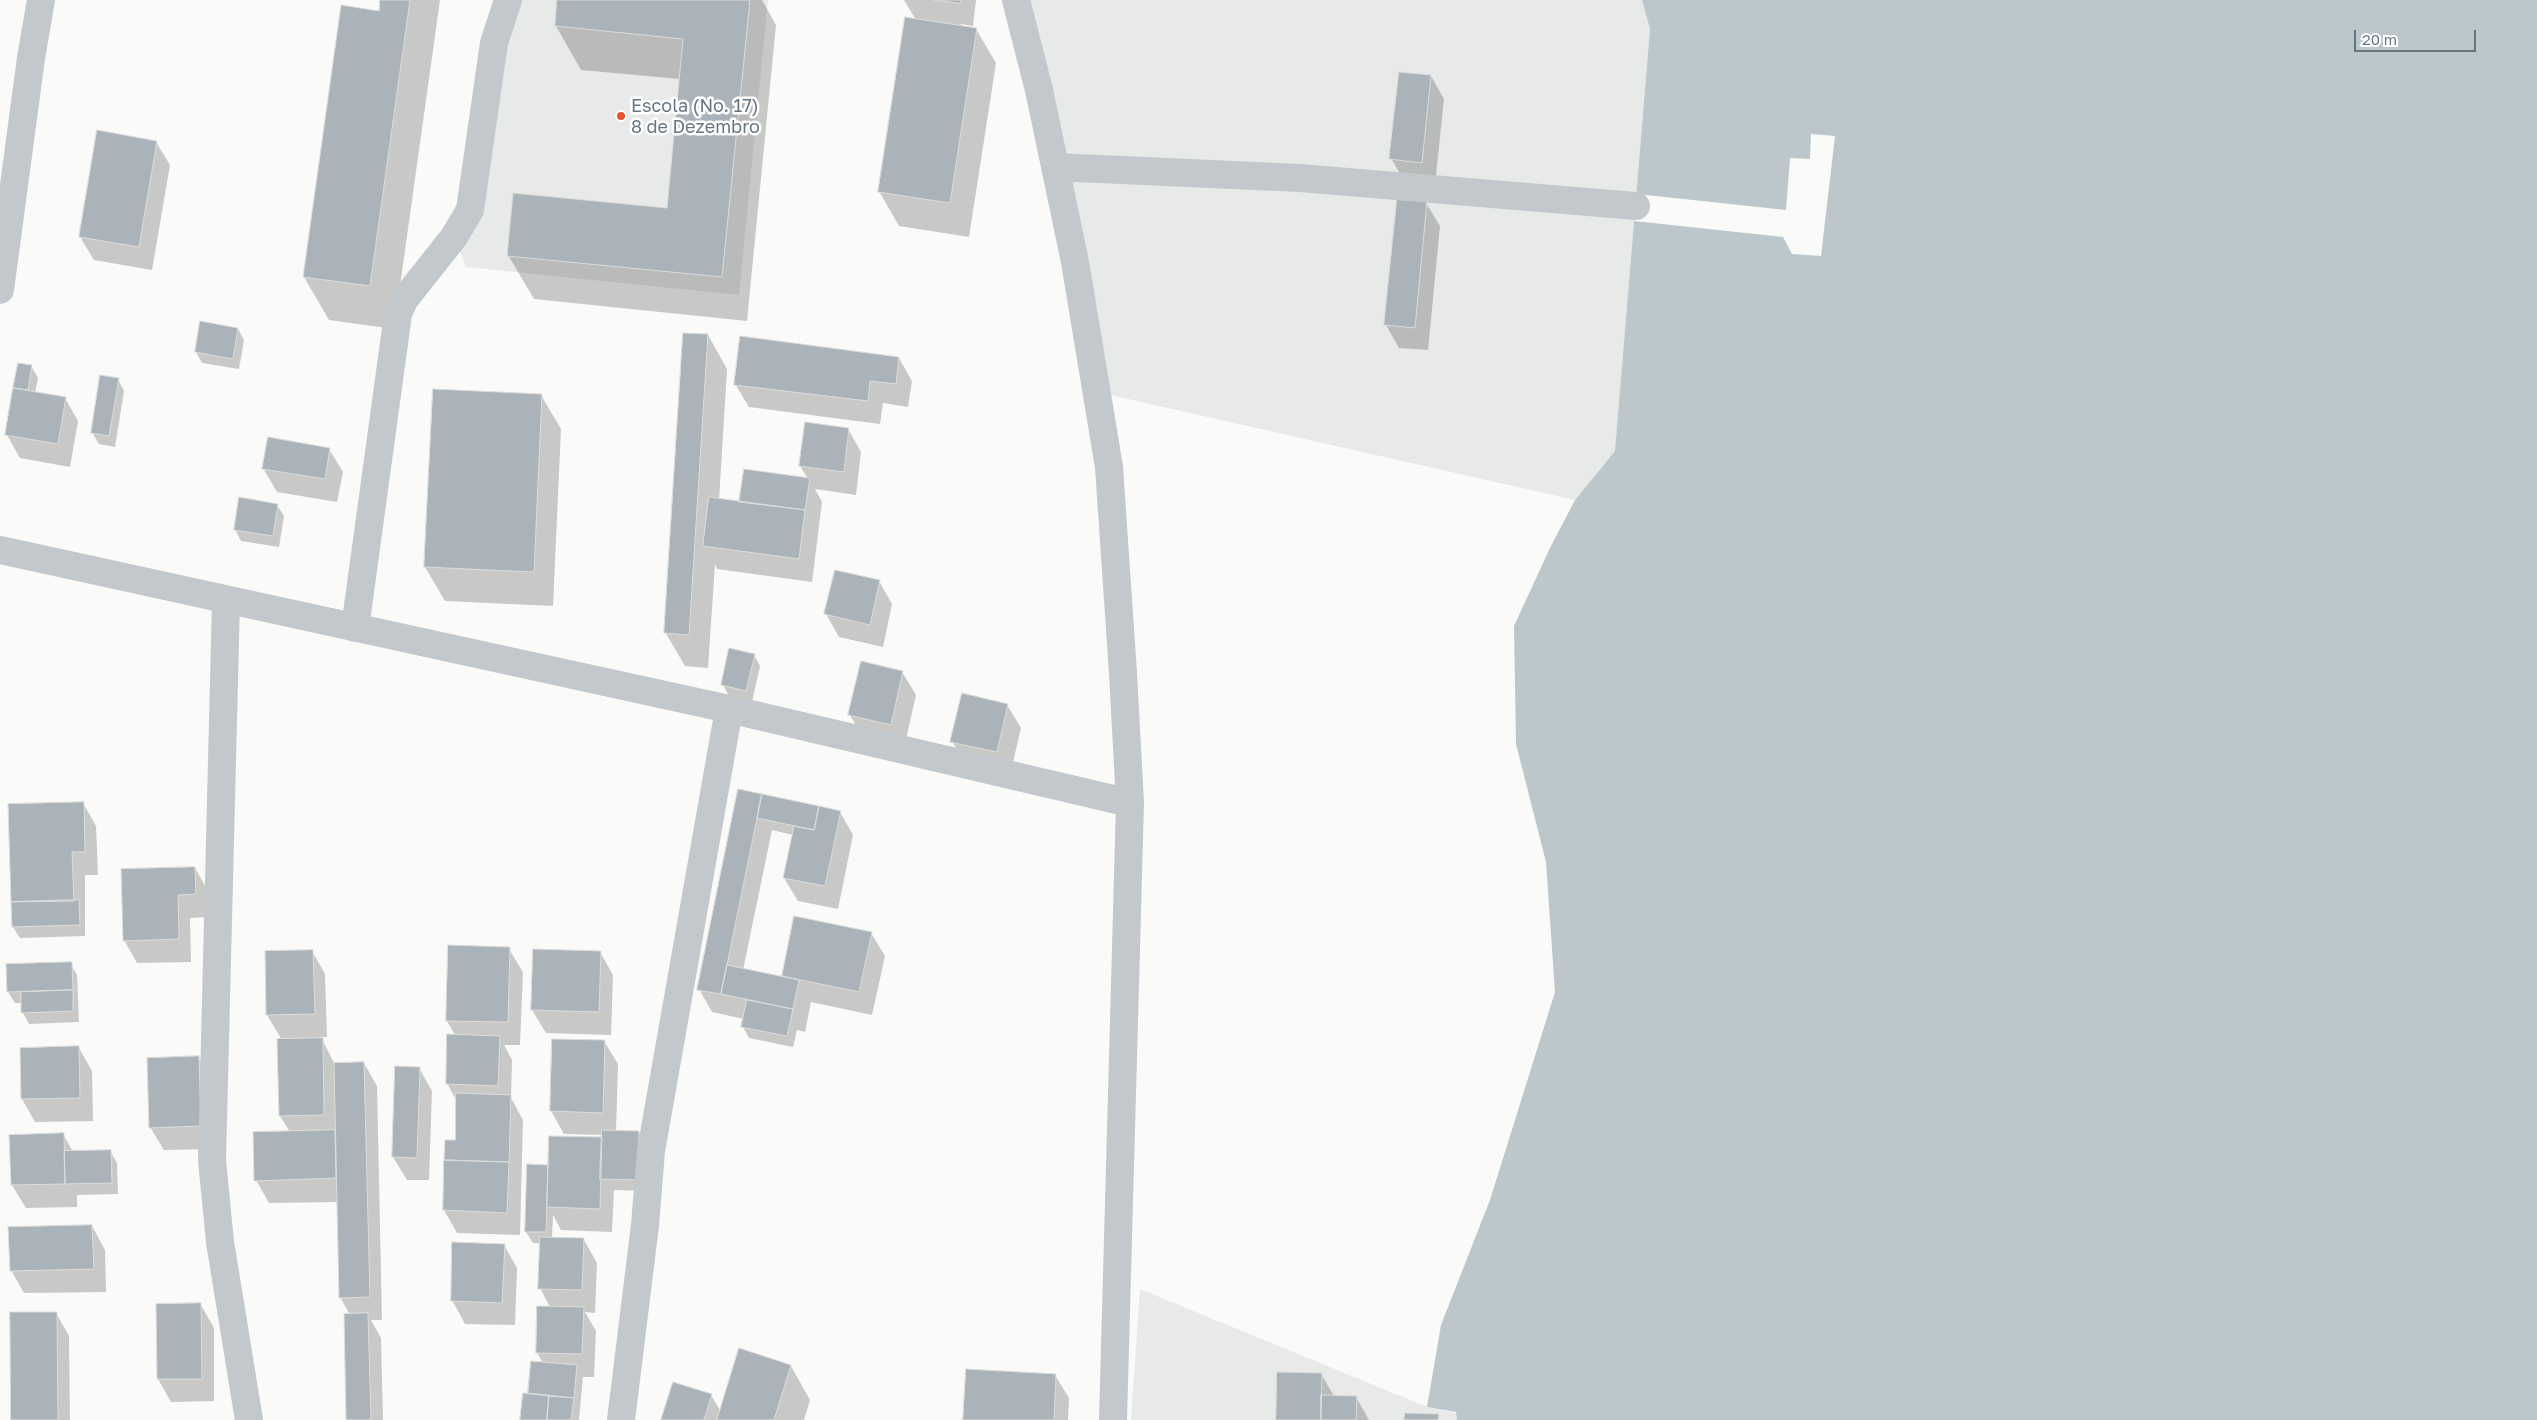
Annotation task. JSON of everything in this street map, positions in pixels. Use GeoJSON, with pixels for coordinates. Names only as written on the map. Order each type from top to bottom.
{"type":"FeatureCollection","features":[{"type":"Feature","properties":{"kind":"street"},"geometry":{"type":"LineString","coordinates":[[0,290],[31,58],[41,0]]}},
{"type":"Feature","properties":{"kind":"street"},"geometry":{"type":"LineString","coordinates":[[355,628],[398,314],[404,300],[454,237],[470,210],[494,43],[508,0]]}},
{"type":"Feature","properties":{"kind":"street"},"geometry":{"type":"LineString","coordinates":[[1016,0],[1039,90],[1076,262],[1109,467],[1130,803],[1113,1420]]}},
{"type":"Feature","properties":{"kind":"street"},"geometry":{"type":"LineString","coordinates":[[1055,167],[1300,178],[1636,206]]}},
{"type":"Feature","properties":{"kind":"street"},"geometry":{"type":"LineString","coordinates":[[0,550],[226,601],[730,709],[1130,803]]}},
{"type":"Feature","properties":{"kind":"street"},"geometry":{"type":"LineString","coordinates":[[226,601],[212,1160],[220,1242],[249,1420]]}},
{"type":"Feature","properties":{"kind":"street"},"geometry":{"type":"LineString","coordinates":[[621,1420],[645,1225],[651,1151],[730,709]]}},
{"type":"Feature","properties":{"kind":"shaded area","name":"Escola (No. 17) 8 de Dezembro"},"geometry":{"type":"Polygon","coordinates":[[[508,0],[768,0],[739,295],[466,267],[454,237],[508,0]]]}},
{"type":"Feature","properties":{"kind":"shaded area"},"geometry":{"type":"Polygon","coordinates":[[[1016,0],[1642,0],[1650,29],[1615,451],[1575,500],[1097,392],[1016,0]]]}},
{"type":"Feature","properties":{"kind":"shaded area"},"geometry":{"type":"Polygon","coordinates":[[[1642,0],[2537,0],[2537,1420],[1457,1420],[1456,1412],[1427,1407],[1441,1325],[1490,1200],[1555,992],[1546,862],[1516,744],[1514,626],[1550,548],[1575,500],[1615,451],[1650,29],[1642,0]]]}},
{"type":"Feature","properties":{"kind":"shaded area"},"geometry":{"type":"Polygon","coordinates":[[[1140,1289],[1427,1407],[1456,1413],[1457,1420],[1131,1420],[1140,1289]]]}},
{"type":"Feature","properties":{"kind":"pier"},"geometry":{"type":"Polygon","coordinates":[[[1811,134],[1835,136],[1821,256],[1792,254],[1783,237],[1634,221],[1637,194],[1786,210],[1790,158],[1810,159],[1811,134]]]}},
{"type":"Feature","properties":{"kind":"building"},"geometry":{"type":"Polygon","coordinates":[[[380,0],[410,0],[370,286],[303,277],[341,5],[379,11],[380,0]]]}},
{"type":"Feature","properties":{"kind":"building"},"geometry":{"type":"Polygon","coordinates":[[[557,0],[750,0],[722,277],[507,256],[513,193],[667,208],[683,39],[555,26],[557,0]]]}},
{"type":"Feature","properties":{"kind":"building"},"geometry":{"type":"Polygon","coordinates":[[[934,0],[961,0],[960,3],[934,0]]]}},
{"type":"Feature","properties":{"kind":"building"},"geometry":{"type":"Polygon","coordinates":[[[905,17],[977,28],[950,203],[878,192],[905,17]]]}},
{"type":"Feature","properties":{"kind":"building"},"geometry":{"type":"Polygon","coordinates":[[[1399,72],[1431,75],[1422,163],[1389,159],[1399,72]]]}},
{"type":"Feature","properties":{"kind":"building"},"geometry":{"type":"Polygon","coordinates":[[[97,130],[157,141],[139,247],[79,237],[97,130]]]}},
{"type":"Feature","properties":{"kind":"building"},"geometry":{"type":"Polygon","coordinates":[[[1397,199],[1427,201],[1415,328],[1384,325],[1397,199]]]}},
{"type":"Feature","properties":{"kind":"building"},"geometry":{"type":"Polygon","coordinates":[[[200,321],[238,328],[233,359],[195,352],[200,321]]]}},
{"type":"Feature","properties":{"kind":"building"},"geometry":{"type":"Polygon","coordinates":[[[683,333],[708,334],[689,635],[664,633],[683,333]]]}},
{"type":"Feature","properties":{"kind":"building"},"geometry":{"type":"Polygon","coordinates":[[[740,336],[899,357],[896,384],[870,381],[868,401],[734,385],[740,336]]]}},
{"type":"Feature","properties":{"kind":"building"},"geometry":{"type":"Polygon","coordinates":[[[18,363],[32,365],[28,390],[13,388],[18,363]]]}},
{"type":"Feature","properties":{"kind":"building"},"geometry":{"type":"Polygon","coordinates":[[[100,375],[119,378],[109,436],[91,433],[100,375]]]}},
{"type":"Feature","properties":{"kind":"building"},"geometry":{"type":"Polygon","coordinates":[[[13,388],[66,397],[58,444],[5,435],[13,388]]]}},
{"type":"Feature","properties":{"kind":"building"},"geometry":{"type":"Polygon","coordinates":[[[433,389],[542,394],[534,572],[424,567],[433,389]]]}},
{"type":"Feature","properties":{"kind":"building"},"geometry":{"type":"Polygon","coordinates":[[[805,422],[849,428],[844,472],[799,466],[805,422]]]}},
{"type":"Feature","properties":{"kind":"building"},"geometry":{"type":"Polygon","coordinates":[[[268,437],[330,448],[325,479],[262,469],[268,437]]]}},
{"type":"Feature","properties":{"kind":"building"},"geometry":{"type":"Polygon","coordinates":[[[744,469],[810,478],[805,510],[739,502],[744,469]]]}},
{"type":"Feature","properties":{"kind":"building"},"geometry":{"type":"Polygon","coordinates":[[[239,497],[278,504],[273,536],[234,530],[239,497]]]}},
{"type":"Feature","properties":{"kind":"building"},"geometry":{"type":"Polygon","coordinates":[[[709,497],[805,510],[799,559],[703,546],[709,497]]]}},
{"type":"Feature","properties":{"kind":"building"},"geometry":{"type":"Polygon","coordinates":[[[835,570],[880,580],[870,625],[824,614],[835,570]]]}},
{"type":"Feature","properties":{"kind":"building"},"geometry":{"type":"Polygon","coordinates":[[[729,648],[755,654],[746,691],[721,685],[729,648]]]}},
{"type":"Feature","properties":{"kind":"building"},"geometry":{"type":"Polygon","coordinates":[[[861,661],[903,671],[891,725],[848,715],[861,661]]]}},
{"type":"Feature","properties":{"kind":"building"},"geometry":{"type":"Polygon","coordinates":[[[962,693],[1008,704],[997,752],[950,742],[962,693]]]}},
{"type":"Feature","properties":{"kind":"building"},"geometry":{"type":"Polygon","coordinates":[[[738,789],[762,794],[721,994],[697,990],[738,789]]]}},
{"type":"Feature","properties":{"kind":"building"},"geometry":{"type":"Polygon","coordinates":[[[762,794],[819,806],[814,830],[757,818],[762,794]]]}},
{"type":"Feature","properties":{"kind":"building"},"geometry":{"type":"Polygon","coordinates":[[[84,802],[85,852],[72,852],[74,901],[11,902],[8,804],[84,802]]]}},
{"type":"Feature","properties":{"kind":"building"},"geometry":{"type":"Polygon","coordinates":[[[819,806],[841,811],[825,886],[783,878],[794,826],[814,830],[819,806]]]}},
{"type":"Feature","properties":{"kind":"building"},"geometry":{"type":"Polygon","coordinates":[[[195,867],[196,894],[178,895],[179,939],[123,941],[121,869],[195,867]]]}},
{"type":"Feature","properties":{"kind":"building"},"geometry":{"type":"Polygon","coordinates":[[[79,900],[80,925],[12,927],[11,902],[79,900]]]}},
{"type":"Feature","properties":{"kind":"building"},"geometry":{"type":"Polygon","coordinates":[[[794,916],[872,932],[859,992],[782,976],[794,916]]]}},
{"type":"Feature","properties":{"kind":"building"},"geometry":{"type":"Polygon","coordinates":[[[448,945],[510,947],[508,1022],[446,1021],[448,945]]]}},
{"type":"Feature","properties":{"kind":"building"},"geometry":{"type":"Polygon","coordinates":[[[533,949],[601,951],[599,1012],[531,1010],[533,949]]]}},
{"type":"Feature","properties":{"kind":"building"},"geometry":{"type":"Polygon","coordinates":[[[313,950],[315,1014],[266,1015],[265,951],[313,950]]]}},
{"type":"Feature","properties":{"kind":"building"},"geometry":{"type":"Polygon","coordinates":[[[72,962],[73,990],[7,992],[6,964],[72,962]]]}},
{"type":"Feature","properties":{"kind":"building"},"geometry":{"type":"Polygon","coordinates":[[[727,965],[799,980],[793,1009],[721,994],[727,965]]]}},
{"type":"Feature","properties":{"kind":"building"},"geometry":{"type":"Polygon","coordinates":[[[73,990],[73,1011],[21,1013],[21,992],[73,990]]]}},
{"type":"Feature","properties":{"kind":"building"},"geometry":{"type":"Polygon","coordinates":[[[747,1000],[793,1009],[787,1036],[741,1027],[747,1000]]]}},
{"type":"Feature","properties":{"kind":"building"},"geometry":{"type":"Polygon","coordinates":[[[447,1034],[500,1036],[498,1086],[446,1084],[447,1034]]]}},
{"type":"Feature","properties":{"kind":"building"},"geometry":{"type":"Polygon","coordinates":[[[323,1038],[324,1115],[279,1116],[277,1039],[323,1038]]]}},
{"type":"Feature","properties":{"kind":"building"},"geometry":{"type":"Polygon","coordinates":[[[552,1039],[605,1040],[603,1113],[550,1111],[552,1039]]]}},
{"type":"Feature","properties":{"kind":"building"},"geometry":{"type":"Polygon","coordinates":[[[79,1046],[80,1098],[21,1099],[20,1048],[79,1046]]]}},
{"type":"Feature","properties":{"kind":"building"},"geometry":{"type":"Polygon","coordinates":[[[199,1056],[201,1126],[149,1128],[147,1058],[199,1056]]]}},
{"type":"Feature","properties":{"kind":"building"},"geometry":{"type":"Polygon","coordinates":[[[364,1062],[370,1297],[339,1298],[334,1063],[364,1062]]]}},
{"type":"Feature","properties":{"kind":"building"},"geometry":{"type":"Polygon","coordinates":[[[395,1066],[420,1067],[417,1158],[392,1157],[395,1066]]]}},
{"type":"Feature","properties":{"kind":"building"},"geometry":{"type":"Polygon","coordinates":[[[456,1093],[511,1095],[509,1162],[444,1160],[445,1140],[455,1140],[456,1093]]]}},
{"type":"Feature","properties":{"kind":"building"},"geometry":{"type":"Polygon","coordinates":[[[335,1130],[336,1178],[254,1181],[253,1132],[335,1130]]]}},
{"type":"Feature","properties":{"kind":"building"},"geometry":{"type":"Polygon","coordinates":[[[602,1130],[639,1131],[638,1180],[600,1179],[602,1130]]]}},
{"type":"Feature","properties":{"kind":"building"},"geometry":{"type":"Polygon","coordinates":[[[64,1133],[65,1184],[11,1185],[9,1135],[64,1133]]]}},
{"type":"Feature","properties":{"kind":"building"},"geometry":{"type":"Polygon","coordinates":[[[549,1136],[602,1137],[600,1209],[547,1207],[549,1136]]]}},
{"type":"Feature","properties":{"kind":"building"},"geometry":{"type":"Polygon","coordinates":[[[111,1150],[112,1183],[65,1184],[64,1151],[111,1150]]]}},
{"type":"Feature","properties":{"kind":"building"},"geometry":{"type":"Polygon","coordinates":[[[444,1160],[509,1162],[507,1213],[443,1210],[444,1160]]]}},
{"type":"Feature","properties":{"kind":"building"},"geometry":{"type":"Polygon","coordinates":[[[527,1164],[548,1165],[546,1232],[525,1232],[527,1164]]]}},
{"type":"Feature","properties":{"kind":"building"},"geometry":{"type":"Polygon","coordinates":[[[92,1225],[94,1269],[10,1271],[8,1227],[92,1225]]]}},
{"type":"Feature","properties":{"kind":"building"},"geometry":{"type":"Polygon","coordinates":[[[540,1237],[584,1238],[582,1290],[538,1289],[540,1237]]]}},
{"type":"Feature","properties":{"kind":"building"},"geometry":{"type":"Polygon","coordinates":[[[452,1242],[505,1244],[502,1303],[451,1301],[452,1242]]]}},
{"type":"Feature","properties":{"kind":"building"},"geometry":{"type":"Polygon","coordinates":[[[201,1303],[202,1379],[157,1379],[156,1304],[201,1303]]]}},
{"type":"Feature","properties":{"kind":"building"},"geometry":{"type":"Polygon","coordinates":[[[537,1306],[584,1307],[582,1354],[536,1353],[537,1306]]]}},
{"type":"Feature","properties":{"kind":"building"},"geometry":{"type":"Polygon","coordinates":[[[10,1312],[57,1312],[58,1420],[11,1420],[10,1312]]]}},
{"type":"Feature","properties":{"kind":"building"},"geometry":{"type":"Polygon","coordinates":[[[368,1313],[371,1420],[346,1420],[344,1314],[368,1313]]]}},
{"type":"Feature","properties":{"kind":"building"},"geometry":{"type":"Polygon","coordinates":[[[739,1348],[791,1365],[774,1420],[717,1420],[739,1348]]]}},
{"type":"Feature","properties":{"kind":"building"},"geometry":{"type":"Polygon","coordinates":[[[531,1361],[577,1365],[574,1398],[528,1393],[531,1361]]]}},
{"type":"Feature","properties":{"kind":"building"},"geometry":{"type":"Polygon","coordinates":[[[966,1369],[1056,1374],[1054,1420],[963,1420],[966,1369]]]}},
{"type":"Feature","properties":{"kind":"building"},"geometry":{"type":"Polygon","coordinates":[[[1277,1372],[1322,1373],[1321,1420],[1276,1420],[1277,1372]]]}},
{"type":"Feature","properties":{"kind":"building"},"geometry":{"type":"Polygon","coordinates":[[[673,1382],[712,1394],[704,1420],[661,1420],[673,1382]]]}},
{"type":"Feature","properties":{"kind":"building"},"geometry":{"type":"Polygon","coordinates":[[[523,1393],[549,1396],[547,1420],[520,1420],[523,1393]]]}},
{"type":"Feature","properties":{"kind":"building"},"geometry":{"type":"Polygon","coordinates":[[[1321,1395],[1357,1396],[1356,1420],[1321,1420],[1321,1395]]]}},
{"type":"Feature","properties":{"kind":"building"},"geometry":{"type":"Polygon","coordinates":[[[549,1396],[574,1398],[571,1420],[547,1420],[549,1396]]]}},
{"type":"Feature","properties":{"kind":"building"},"geometry":{"type":"Polygon","coordinates":[[[1405,1413],[1439,1414],[1438,1420],[1404,1420],[1405,1413]]]}},
{"type":"Feature","properties":{"kind":"place","name":"Escola (No. 17) 8 de Dezembro"},"geometry":{"type":"Point","coordinates":[621,116]}}]}
